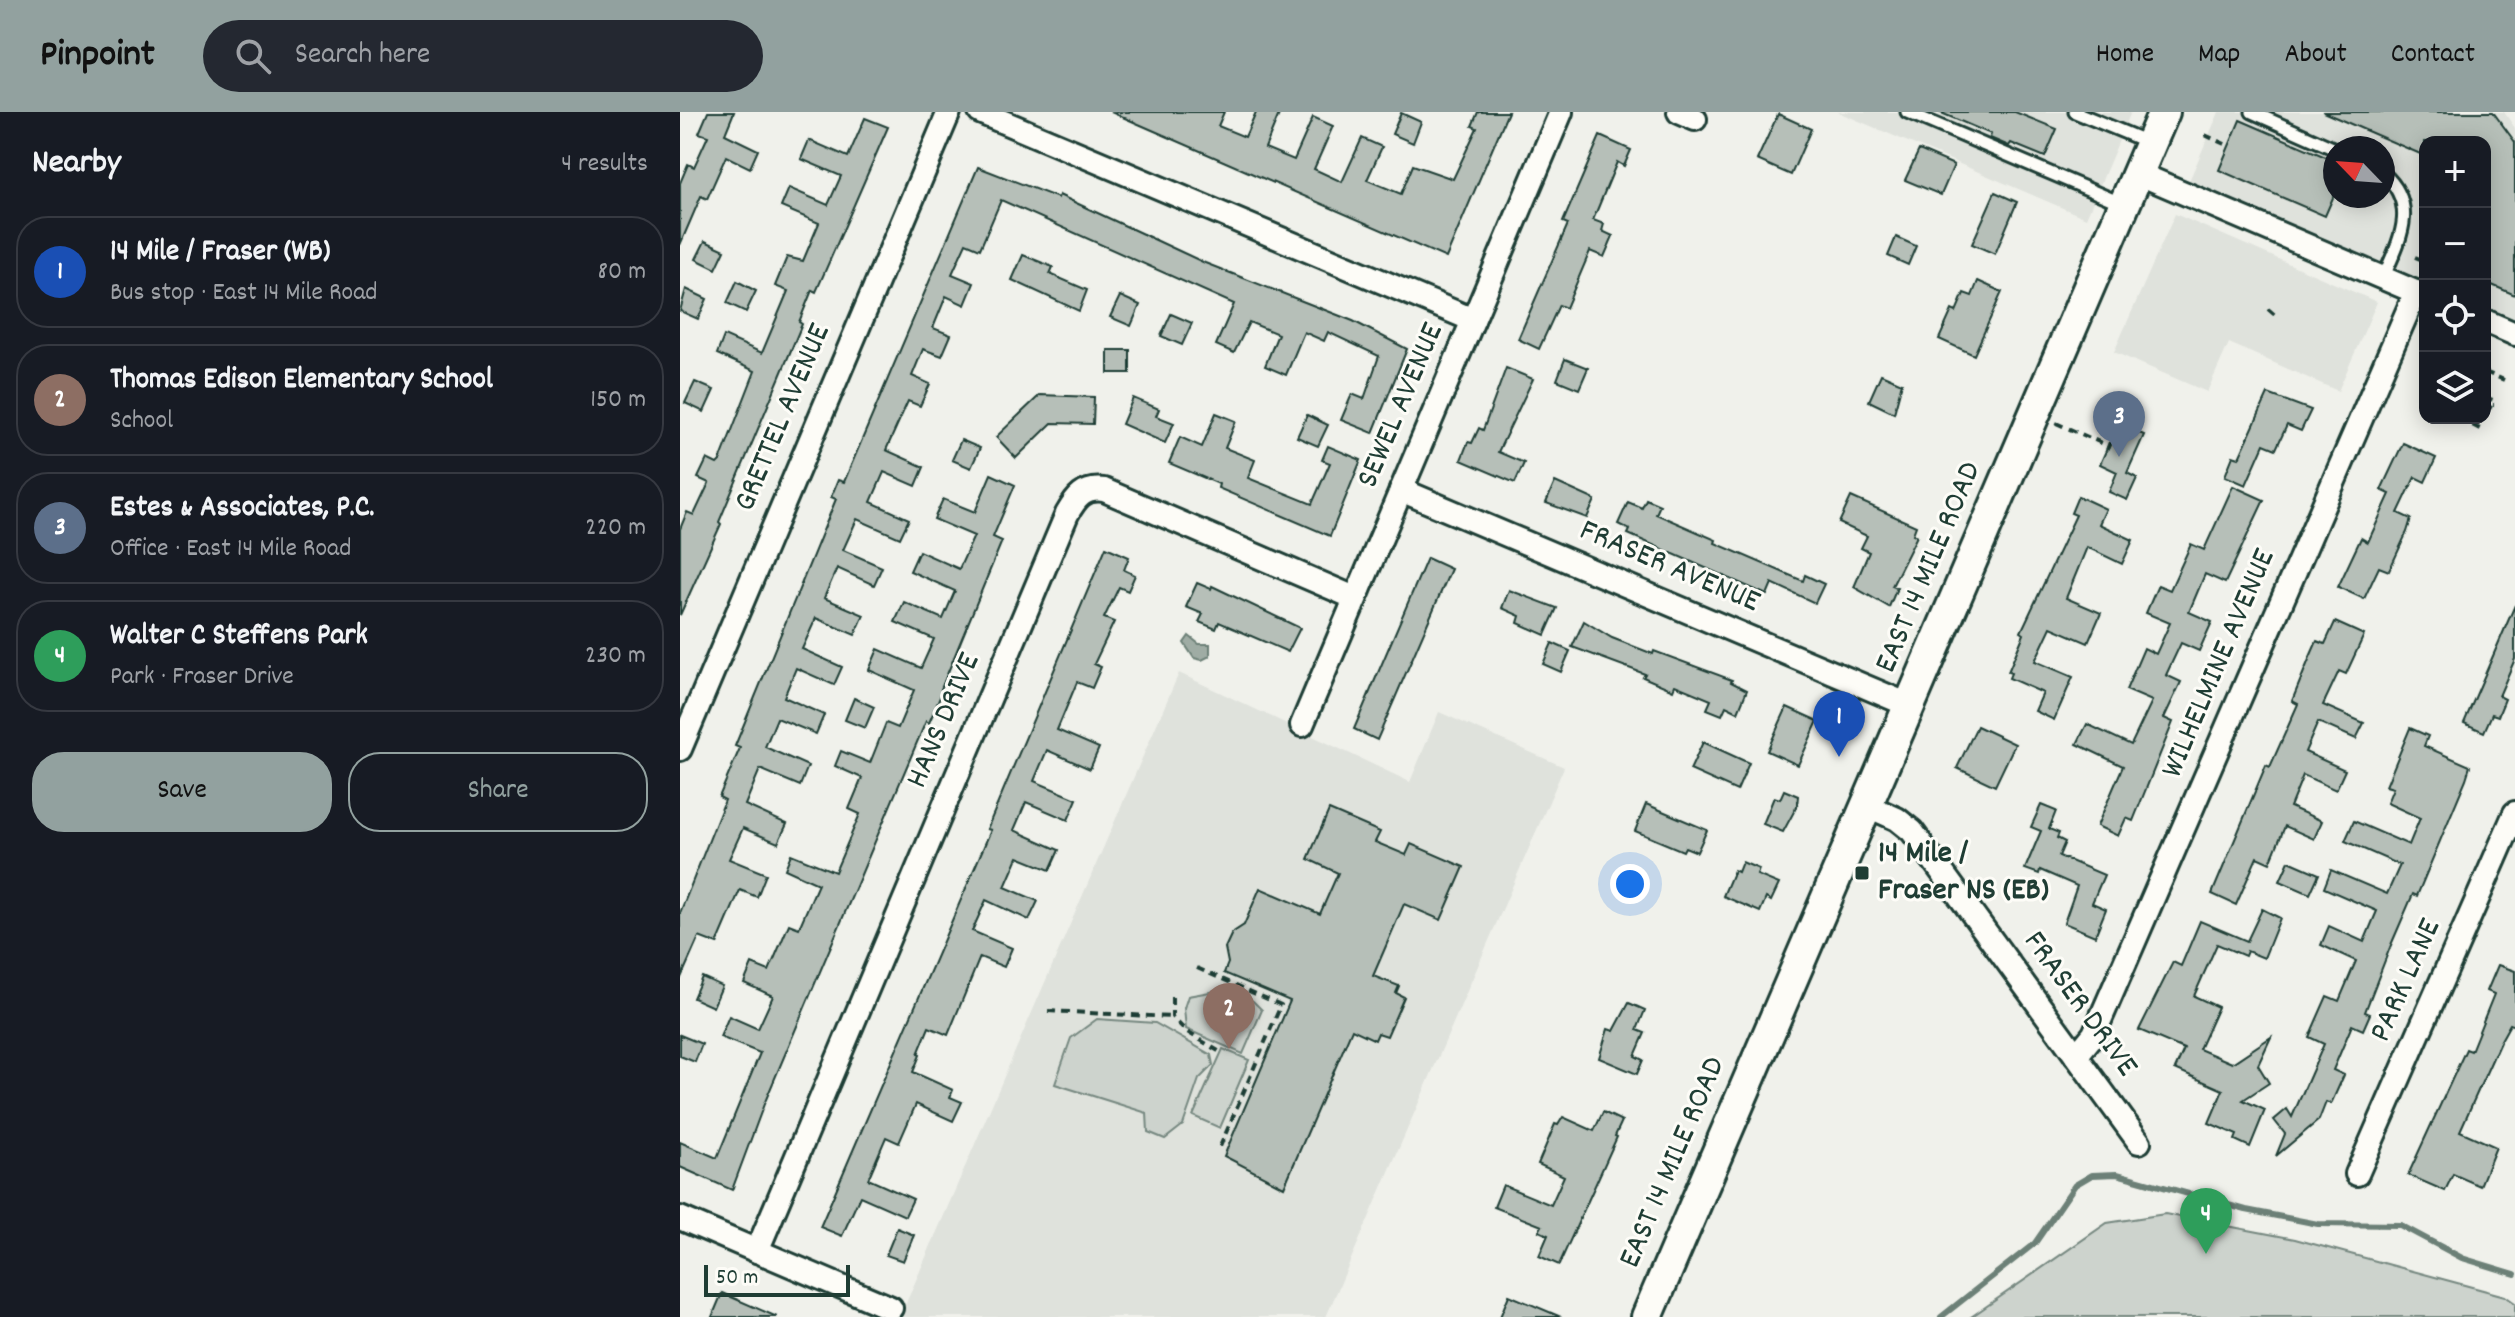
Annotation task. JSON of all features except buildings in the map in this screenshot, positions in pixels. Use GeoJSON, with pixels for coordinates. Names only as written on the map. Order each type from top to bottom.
{"type":"FeatureCollection","features":[{"type":"Feature","properties":{"kind":"main road","name":"EAST 14 MILE ROAD"},"geometry":{"type":"LineString","coordinates":[[1647,1317],[2164,112]]}},
{"type":"Feature","properties":{"kind":"street","name":"GRETTEL AVENUE"},"geometry":{"type":"LineString","coordinates":[[680,749],[949,112]]}},
{"type":"Feature","properties":{"kind":"street"},"geometry":{"type":"LineString","coordinates":[[980,112],[1473,320]]}},
{"type":"Feature","properties":{"kind":"street","name":"SEWEL AVENUE"},"geometry":{"type":"LineString","coordinates":[[1302,725],[1561,112]]}},
{"type":"Feature","properties":{"kind":"street"},"geometry":{"type":"LineString","coordinates":[[2137,173],[2419,293]]}},
{"type":"Feature","properties":{"kind":"street","name":"WILHELMINE AVENUE"},"geometry":{"type":"LineString","coordinates":[[2076,1056],[2094,1034],[2419,299]]}},
{"type":"Feature","properties":{"kind":"street"},"geometry":{"type":"LineString","coordinates":[[2491,324],[2515,334]]}},
{"type":"Feature","properties":{"kind":"street","name":"HANS DRIVE"},"geometry":{"type":"LineString","coordinates":[[757,1251],[1067,514],[1078,497],[1093,489],[1104,490],[1355,598]]}},
{"type":"Feature","properties":{"kind":"street","name":"FRASER AVENUE"},"geometry":{"type":"LineString","coordinates":[[1401,490],[1911,706]]}},
{"type":"Feature","properties":{"kind":"street","name":"FRASER DRIVE"},"geometry":{"type":"LineString","coordinates":[[1868,806],[1897,819],[1912,831],[2139,1142]]}},
{"type":"Feature","properties":{"kind":"street","name":"PARK LANE"},"geometry":{"type":"LineString","coordinates":[[2357,1174],[2515,813]]}},
{"type":"Feature","properties":{"kind":"street"},"geometry":{"type":"LineString","coordinates":[[680,1218],[891,1308]]}},
{"type":"Feature","properties":{"kind":"lane"},"geometry":{"type":"LineString","coordinates":[[1907,112],[2123,204]]}},
{"type":"Feature","properties":{"kind":"lane"},"geometry":{"type":"LineString","coordinates":[[2075,112],[2151,144]]}},
{"type":"Feature","properties":{"kind":"lane"},"geometry":{"type":"LineString","coordinates":[[2252,112],[2323,144]]}},
{"type":"Feature","properties":{"kind":"lane"},"geometry":{"type":"LineString","coordinates":[[2383,278],[2405,225],[2401,200],[2395,191]]}},
{"type":"Feature","properties":{"kind":"path"},"geometry":{"type":"LineString","coordinates":[[2205,135],[2229,146]]}},
{"type":"Feature","properties":{"kind":"path"},"geometry":{"type":"LineString","coordinates":[[2415,257],[2419,259]]}},
{"type":"Feature","properties":{"kind":"path"},"geometry":{"type":"LineString","coordinates":[[2268,309],[2275,315]]}},
{"type":"Feature","properties":{"kind":"path"},"geometry":{"type":"LineString","coordinates":[[2491,375],[2504,380]]}},
{"type":"Feature","properties":{"kind":"path"},"geometry":{"type":"LineString","coordinates":[[2056,423],[2106,448],[2125,403]]}},
{"type":"Feature","properties":{"kind":"path"},"geometry":{"type":"LineString","coordinates":[[2470,424],[2482,430]]}},
{"type":"Feature","properties":{"kind":"path"},"geometry":{"type":"LineString","coordinates":[[1197,968],[1281,1005],[1219,1149]]}},
{"type":"Feature","properties":{"kind":"path"},"geometry":{"type":"LineString","coordinates":[[1172,997],[1172,1017]]}},
{"type":"Feature","properties":{"kind":"path"},"geometry":{"type":"LineString","coordinates":[[1048,1011],[1172,1017],[1187,1032],[1220,1052]]}},
{"type":"Feature","properties":{"kind":"shaded area"},"geometry":{"type":"Polygon","coordinates":[[[1838,112],[2131,112],[2086,218],[1838,112]]]}},
{"type":"Feature","properties":{"kind":"shaded area"},"geometry":{"type":"Polygon","coordinates":[[[2219,112],[2504,112],[2515,128],[2515,320],[2491,310],[2491,136],[2419,136],[2419,279],[2189,181],[2219,112]]]}},
{"type":"Feature","properties":{"kind":"shaded area"},"geometry":{"type":"Polygon","coordinates":[[[2175,214],[2377,302],[2338,391],[2229,343],[2207,392],[2114,352],[2175,214]]]}},
{"type":"Feature","properties":{"kind":"shaded area"},"geometry":{"type":"Polygon","coordinates":[[[1189,636],[1199,644],[1210,644],[1210,656],[1202,660],[1194,658],[1184,643],[1189,636]]]}},
{"type":"Feature","properties":{"kind":"shaded area"},"geometry":{"type":"Polygon","coordinates":[[[1179,673],[1410,782],[1439,712],[1564,767],[1326,1317],[900,1317],[1179,673]]]}},
{"type":"Feature","properties":{"kind":"shaded area"},"geometry":{"type":"Polygon","coordinates":[[[1221,990],[1253,1001],[1262,1010],[1243,1054],[1186,1029],[1184,1008],[1188,996],[1221,990]]]}},
{"type":"Feature","properties":{"kind":"shaded area"},"geometry":{"type":"Polygon","coordinates":[[[1097,1019],[1155,1023],[1211,1055],[1213,1065],[1199,1079],[1183,1125],[1165,1139],[1148,1132],[1147,1113],[1055,1084],[1071,1038],[1097,1019]]]}},
{"type":"Feature","properties":{"kind":"shaded area"},"geometry":{"type":"Polygon","coordinates":[[[1223,1049],[1249,1060],[1220,1128],[1193,1116],[1223,1049]]]}},
{"type":"Feature","properties":{"kind":"shaded area"},"geometry":{"type":"Polygon","coordinates":[[[2165,1214],[2295,1239],[2505,1296],[2515,1303],[2515,1317],[1971,1317],[2107,1223],[2165,1214]]]}},
{"type":"Feature","properties":{"kind":"waterway"},"geometry":{"type":"LineString","coordinates":[[1941,1317],[2035,1243],[2075,1185],[2092,1175],[2117,1174],[2246,1210],[2318,1224],[2400,1225],[2462,1258],[2515,1274]]}},
{"type":"Feature","properties":{"kind":"place","name":"Estes & Associates, P.C."},"geometry":{"type":"Point","coordinates":[2119,457]}},
{"type":"Feature","properties":{"kind":"place","name":"14 Mile / Fraser (WB)"},"geometry":{"type":"Point","coordinates":[1839,757]}},
{"type":"Feature","properties":{"kind":"place","name":"14 Mile / Fraser NS (EB)"},"geometry":{"type":"Point","coordinates":[1862,873]}},
{"type":"Feature","properties":{"kind":"place","name":"Thomas Edison Elementary School"},"geometry":{"type":"Point","coordinates":[1229,1049]}},
{"type":"Feature","properties":{"kind":"place","name":"Walter C Steffens Park"},"geometry":{"type":"Point","coordinates":[2206,1254]}}]}
